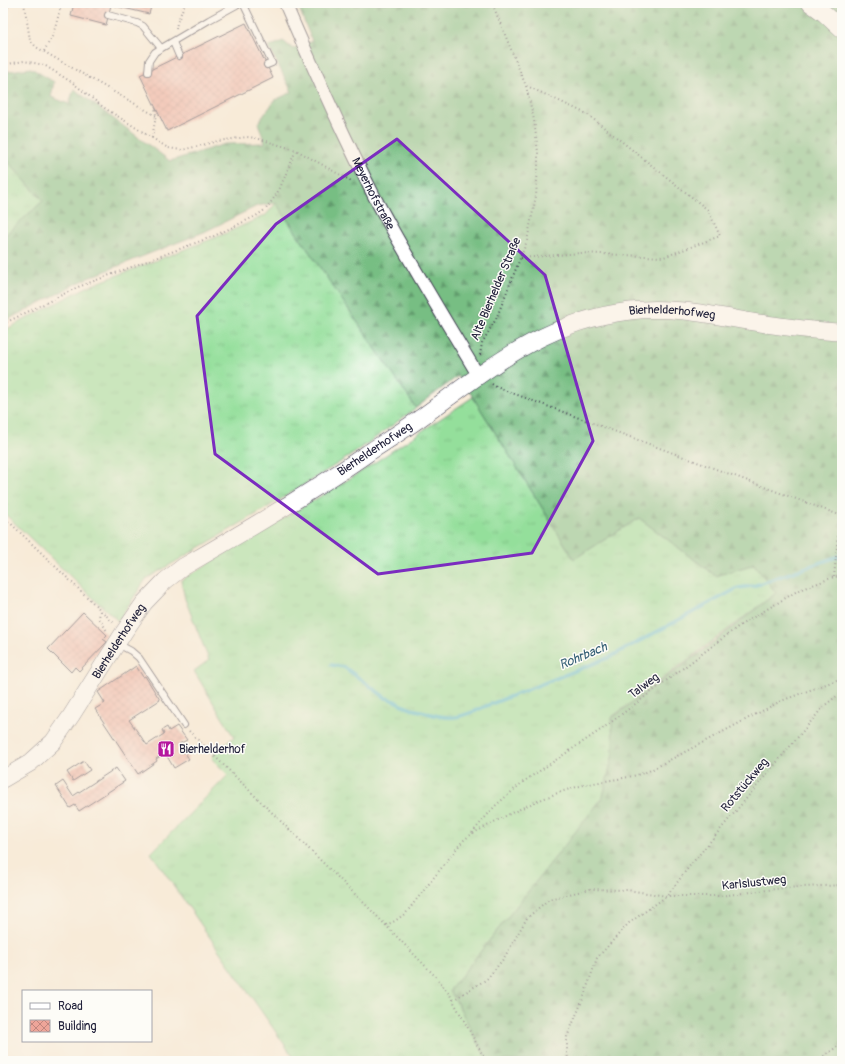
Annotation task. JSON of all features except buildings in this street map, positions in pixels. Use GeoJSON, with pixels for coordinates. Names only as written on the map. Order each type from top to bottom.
{"type":"FeatureCollection","features":[{"type":"Feature","properties":{"kind":"street","name":"Meyerhofstraße"},"geometry":{"type":"LineString","coordinates":[[285,3],[323,92],[369,185],[404,250],[478,375]]}},
{"type":"Feature","properties":{"kind":"street"},"geometry":{"type":"LineString","coordinates":[[810,3],[840,26]]}},
{"type":"Feature","properties":{"kind":"street","name":"Bierhelderhofweg"},"geometry":{"type":"LineString","coordinates":[[3,779],[30,763],[53,742],[71,716],[116,637],[153,592],[177,572],[347,467],[519,348],[556,330],[599,316],[631,311],[666,309],[683,310],[791,328],[842,332]]}},
{"type":"Feature","properties":{"kind":"lane"},"geometry":{"type":"LineString","coordinates":[[148,72],[151,57],[161,48],[240,3]]}},
{"type":"Feature","properties":{"kind":"lane"},"geometry":{"type":"LineString","coordinates":[[243,3],[255,34],[272,63],[267,65]]}},
{"type":"Feature","properties":{"kind":"lane"},"geometry":{"type":"LineString","coordinates":[[108,15],[143,26],[161,48]]}},
{"type":"Feature","properties":{"kind":"lane"},"geometry":{"type":"LineString","coordinates":[[176,40],[179,56]]}},
{"type":"Feature","properties":{"kind":"lane"},"geometry":{"type":"LineString","coordinates":[[116,637],[138,658],[184,725]]}},
{"type":"Feature","properties":{"kind":"path"},"geometry":{"type":"LineString","coordinates":[[24,3],[30,40],[36,47],[156,116]]}},
{"type":"Feature","properties":{"kind":"path"},"geometry":{"type":"LineString","coordinates":[[44,51],[53,35],[62,3]]}},
{"type":"Feature","properties":{"kind":"path"},"geometry":{"type":"LineString","coordinates":[[176,40],[177,23],[185,3]]}},
{"type":"Feature","properties":{"kind":"path","name":"Alte Bierhelder Straße"},"geometry":{"type":"LineString","coordinates":[[478,375],[482,343],[496,318],[527,241],[536,196],[538,166],[538,152],[534,120],[526,86],[492,3]]}},
{"type":"Feature","properties":{"kind":"path"},"geometry":{"type":"LineString","coordinates":[[3,65],[24,61],[44,65],[73,83],[112,113],[168,148],[182,150],[218,141],[247,137],[263,140],[296,150],[355,183],[369,185]]}},
{"type":"Feature","properties":{"kind":"path"},"geometry":{"type":"LineString","coordinates":[[521,258],[581,253],[664,256],[720,236],[708,210],[587,114],[526,86]]}},
{"type":"Feature","properties":{"kind":"path"},"geometry":{"type":"LineString","coordinates":[[152,138],[156,116],[155,107]]}},
{"type":"Feature","properties":{"kind":"path"},"geometry":{"type":"LineString","coordinates":[[3,324],[78,287],[214,236],[256,216],[266,209],[274,198],[280,188],[296,150]]}},
{"type":"Feature","properties":{"kind":"path"},"geometry":{"type":"LineString","coordinates":[[478,375],[496,387],[841,516],[834,577]]}},
{"type":"Feature","properties":{"kind":"path"},"geometry":{"type":"LineString","coordinates":[[3,516],[100,611],[116,637]]}},
{"type":"Feature","properties":{"kind":"path","name":"Talweg"},"geometry":{"type":"LineString","coordinates":[[471,834],[496,806],[523,782],[602,729],[739,626],[799,590],[834,577],[842,576]]}},
{"type":"Feature","properties":{"kind":"path"},"geometry":{"type":"LineString","coordinates":[[100,611],[99,618],[116,637]]}},
{"type":"Feature","properties":{"kind":"path"},"geometry":{"type":"LineString","coordinates":[[386,925],[395,921],[406,913],[461,843],[471,834],[519,809],[562,791],[634,776],[649,771],[781,701],[842,678]]}},
{"type":"Feature","properties":{"kind":"path","name":"Rotstückweg"},"geometry":{"type":"LineString","coordinates":[[569,1061],[567,1055],[567,1037],[583,999],[597,958],[628,923],[667,896],[692,862],[824,706],[842,692]]}},
{"type":"Feature","properties":{"kind":"path"},"geometry":{"type":"LineString","coordinates":[[184,725],[386,925],[437,978],[453,1000],[486,1061]]}},
{"type":"Feature","properties":{"kind":"path","name":"Karlslustweg"},"geometry":{"type":"LineString","coordinates":[[453,1000],[487,979],[504,958],[527,918],[549,899],[590,889],[627,890],[667,896],[720,896],[783,888],[842,885]]}},
{"type":"Feature","properties":{"kind":"path"},"geometry":{"type":"LineString","coordinates":[[817,1061],[842,1043]]}},
{"type":"Feature","properties":{"kind":"highlighted area"},"geometry":{"type":"Polygon","coordinates":[[[397,139],[545,275],[593,441],[532,553],[378,574],[215,454],[197,316],[276,224],[397,139]]]}},
{"type":"Feature","properties":{"kind":"green space"},"geometry":{"type":"Polygon","coordinates":[[[297,3],[842,3],[842,1061],[488,1061],[450,990],[603,797],[613,754],[612,718],[719,638],[776,593],[754,564],[716,576],[639,518],[574,559],[473,397],[458,376],[416,408],[276,203],[257,206],[204,232],[88,278],[3,322],[3,237],[43,201],[3,156],[3,72],[31,68],[54,82],[51,97],[69,104],[74,89],[170,161],[225,144],[265,143],[258,123],[275,100],[292,92],[269,47],[283,41],[293,49],[312,41],[297,3]]]}},
{"type":"Feature","properties":{"kind":"green space"},"geometry":{"type":"Polygon","coordinates":[[[3,156],[43,201],[3,237],[3,156]]]}},
{"type":"Feature","properties":{"kind":"green space"},"geometry":{"type":"Polygon","coordinates":[[[276,203],[416,408],[353,454],[265,509],[146,579],[118,621],[3,512],[3,331],[87,287],[222,235],[266,215],[276,203]]]}},
{"type":"Feature","properties":{"kind":"green space"},"geometry":{"type":"Polygon","coordinates":[[[473,397],[574,559],[639,518],[716,576],[754,564],[776,593],[612,717],[613,754],[603,797],[450,990],[488,1061],[296,1061],[151,853],[228,775],[212,759],[215,752],[234,737],[194,671],[209,660],[185,599],[181,580],[356,475],[473,397]]]}},
{"type":"Feature","properties":{"kind":"waterway","name":"Rohrbach"},"geometry":{"type":"LineString","coordinates":[[331,665],[344,667],[386,698],[410,709],[447,717],[461,716],[610,657],[738,588],[753,586],[842,555]]}},
{"type":"Feature","properties":{"kind":"place","name":"Bierhelderhof"},"geometry":{"type":"Point","coordinates":[166,749]}}]}
